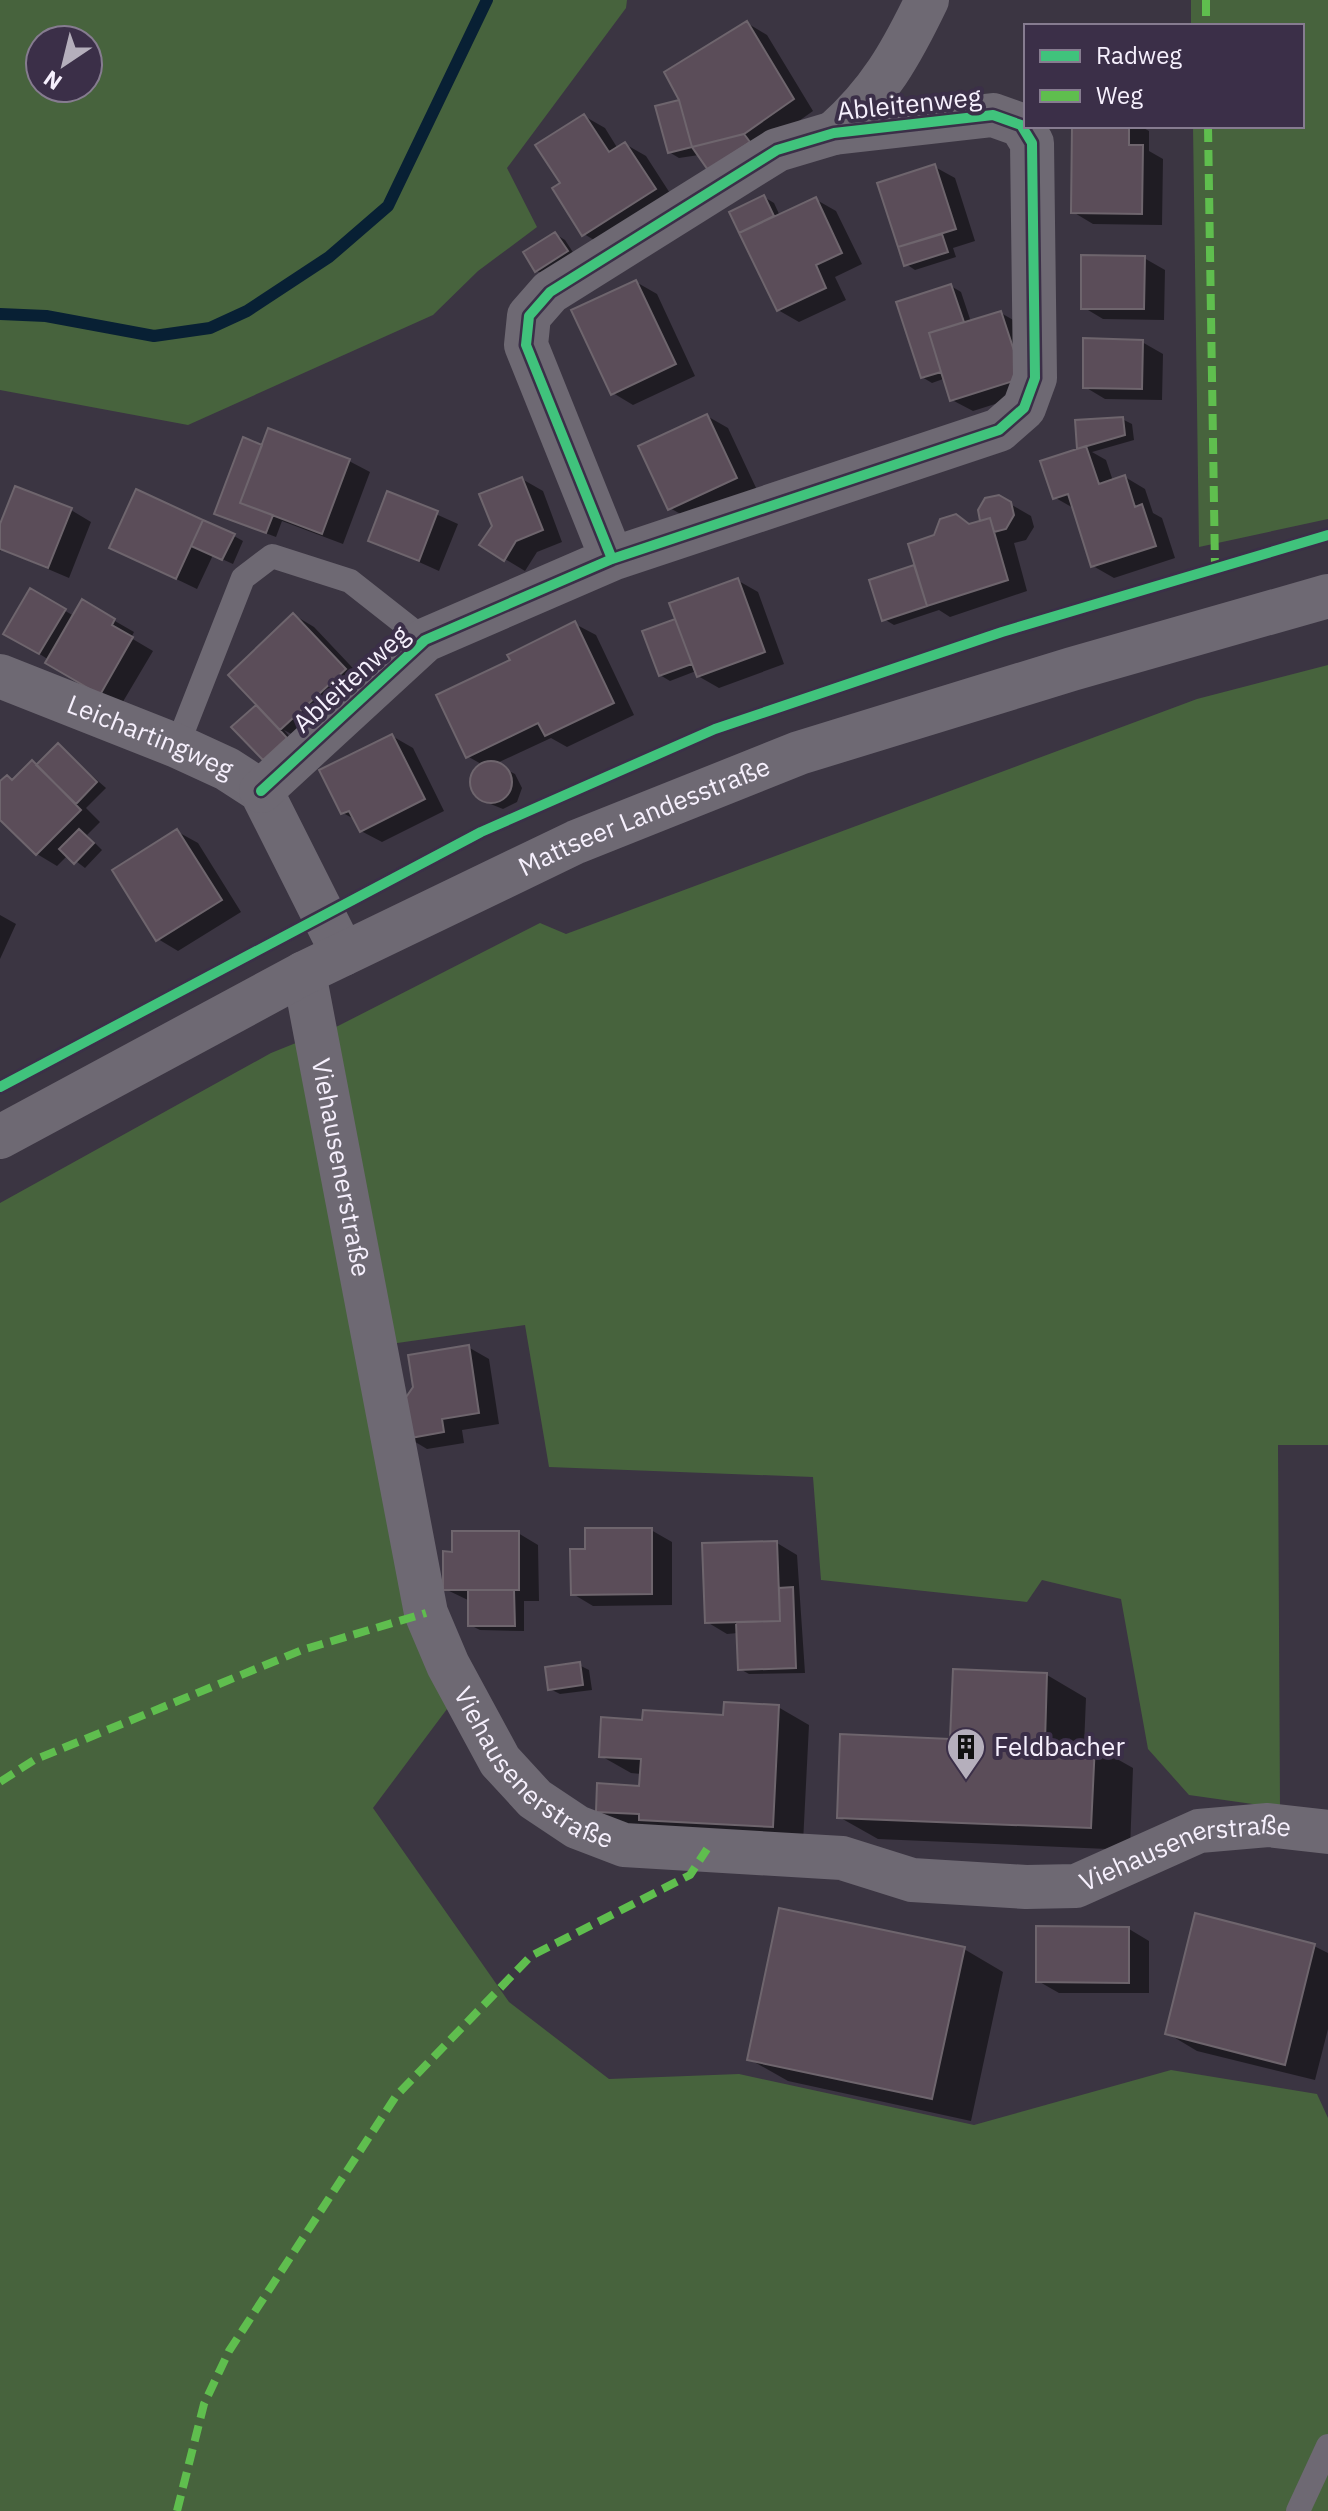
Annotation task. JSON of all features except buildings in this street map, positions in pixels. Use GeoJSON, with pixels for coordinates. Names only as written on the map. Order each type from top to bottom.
{"type":"FeatureCollection","features":[{"type":"Feature","properties":{"kind":"street","name":"Ableitenweg"},"geometry":{"type":"LineString","coordinates":[[834,133],[867,103],[901,55],[927,0]]}},
{"type":"Feature","properties":{"kind":"street","name":"Ableitenweg"},"geometry":{"type":"LineString","coordinates":[[261,791],[425,640],[612,559],[999,430],[1024,408],[1035,378],[1032,143],[1021,125],[993,115],[834,133],[777,150],[550,292],[529,316],[526,345],[612,559]]}},
{"type":"Feature","properties":{"kind":"street","name":"Mattseer Landesstraße"},"geometry":{"type":"LineString","coordinates":[[0,1137],[304,973],[576,842],[799,753],[1072,669],[1328,596]]}},
{"type":"Feature","properties":{"kind":"street","name":"Leichartingweg"},"geometry":{"type":"LineString","coordinates":[[0,676],[177,746],[227,769],[261,791],[343,954]]}},
{"type":"Feature","properties":{"kind":"street","name":"Viehausenerstraße"},"geometry":{"type":"LineString","coordinates":[[304,973],[426,1613],[448,1665],[500,1761],[535,1799],[577,1827],[624,1845],[842,1858],[912,1880],[1026,1887],[1076,1886],[1199,1831],[1268,1825],[1328,1832]]}},
{"type":"Feature","properties":{"kind":"lane"},"geometry":{"type":"LineString","coordinates":[[177,746],[243,578],[272,556],[350,581],[425,640]]}},
{"type":"Feature","properties":{"kind":"lane"},"geometry":{"type":"LineString","coordinates":[[1298,2511],[1328,2446]]}},
{"type":"Feature","properties":{"kind":"green space"},"geometry":{"type":"Polygon","coordinates":[[[0,0],[627,0],[626,8],[507,168],[537,227],[478,271],[433,315],[188,425],[0,390],[0,0]]]}},
{"type":"Feature","properties":{"kind":"green space"},"geometry":{"type":"Polygon","coordinates":[[[1191,0],[1328,0],[1328,519],[1199,547],[1193,128],[1304,128],[1304,24],[1191,24],[1191,0]]]}},
{"type":"Feature","properties":{"kind":"green space"},"geometry":{"type":"Polygon","coordinates":[[[1328,665],[1328,1445],[1278,1445],[1280,1808],[1189,1795],[1148,1749],[1121,1599],[1042,1580],[1027,1602],[821,1580],[813,1477],[549,1467],[525,1325],[362,1348],[450,1705],[373,1808],[509,2002],[609,2079],[739,2074],[974,2125],[1171,2070],[1317,2094],[1328,2118],[1328,2511],[0,2511],[0,1203],[271,1053],[338,1026],[540,923],[566,934],[1197,699],[1328,665]]]}},
{"type":"Feature","properties":{"kind":"waterway"},"geometry":{"type":"LineString","coordinates":[[0,314],[46,316],[154,336],[210,328],[247,311],[329,257],[388,206],[487,0]]}},
{"type":"Feature","properties":{"kind":"marked path"},"geometry":{"type":"LineString","coordinates":[[1206,0],[1206,24]]}},
{"type":"Feature","properties":{"kind":"marked path"},"geometry":{"type":"LineString","coordinates":[[1208,128],[1215,567]]}},
{"type":"Feature","properties":{"kind":"marked path"},"geometry":{"type":"LineString","coordinates":[[0,1782],[34,1760],[302,1650],[426,1613]]}},
{"type":"Feature","properties":{"kind":"marked path"},"geometry":{"type":"LineString","coordinates":[[177,2511],[204,2404],[229,2351],[396,2096],[531,1956],[690,1875],[707,1849]]}},
{"type":"Feature","properties":{"kind":"cycle path"},"geometry":{"type":"LineString","coordinates":[[261,791],[425,640],[612,559],[999,430],[1024,408],[1035,378],[1032,143],[1021,125],[993,115],[834,133],[777,150],[550,292],[529,316],[526,345],[612,559]]}},
{"type":"Feature","properties":{"kind":"cycle path"},"geometry":{"type":"LineString","coordinates":[[0,1087],[481,832],[715,729],[1002,632],[1328,535]]}},
{"type":"Feature","properties":{"kind":"place","name":"Feldbacher"},"geometry":{"type":"Point","coordinates":[966,1781]}}]}
